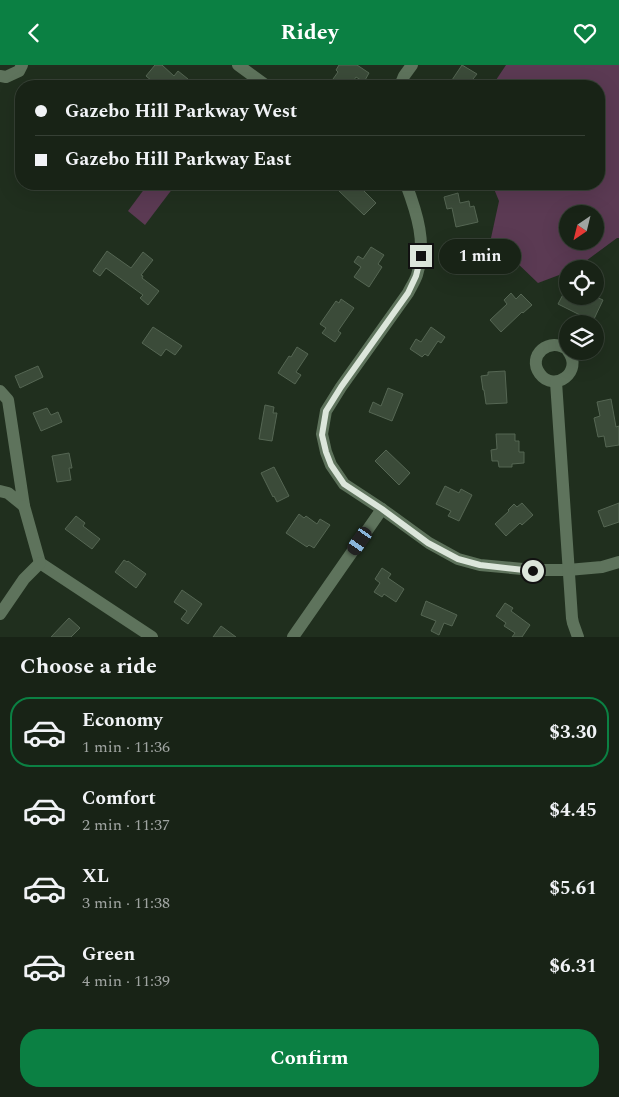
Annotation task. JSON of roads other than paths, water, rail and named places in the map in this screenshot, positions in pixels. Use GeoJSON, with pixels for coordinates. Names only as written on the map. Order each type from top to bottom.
{"type":"FeatureCollection","features":[{"type":"Feature","properties":{"kind":"street"},"geometry":{"type":"LineString","coordinates":[[0,76],[6,77],[19,71],[22,65]]}},
{"type":"Feature","properties":{"kind":"street"},"geometry":{"type":"LineString","coordinates":[[238,65],[258,80]]}},
{"type":"Feature","properties":{"kind":"street"},"geometry":{"type":"LineString","coordinates":[[402,80],[412,65]]}},
{"type":"Feature","properties":{"kind":"street"},"geometry":{"type":"LineString","coordinates":[[408,190],[418,219],[420,236],[421,256],[416,276],[408,293],[326,411],[322,435],[331,465],[344,484],[428,543],[458,559],[480,565],[533,571],[602,567],[619,562]]}},
{"type":"Feature","properties":{"kind":"street"},"geometry":{"type":"LineString","coordinates":[[559,345],[548,346],[539,353],[536,364],[540,375],[544,379],[556,382],[562,380],[571,372],[572,360]]}},
{"type":"Feature","properties":{"kind":"street"},"geometry":{"type":"LineString","coordinates":[[556,382],[568,570],[573,623],[578,637]]}},
{"type":"Feature","properties":{"kind":"street"},"geometry":{"type":"LineString","coordinates":[[0,391],[8,400],[24,506],[40,563],[152,637]]}},
{"type":"Feature","properties":{"kind":"street"},"geometry":{"type":"LineString","coordinates":[[0,491],[8,493],[24,506]]}},
{"type":"Feature","properties":{"kind":"street"},"geometry":{"type":"LineString","coordinates":[[293,637],[382,509]]}},
{"type":"Feature","properties":{"kind":"street"},"geometry":{"type":"LineString","coordinates":[[0,614],[24,579],[40,563]]}}]}
